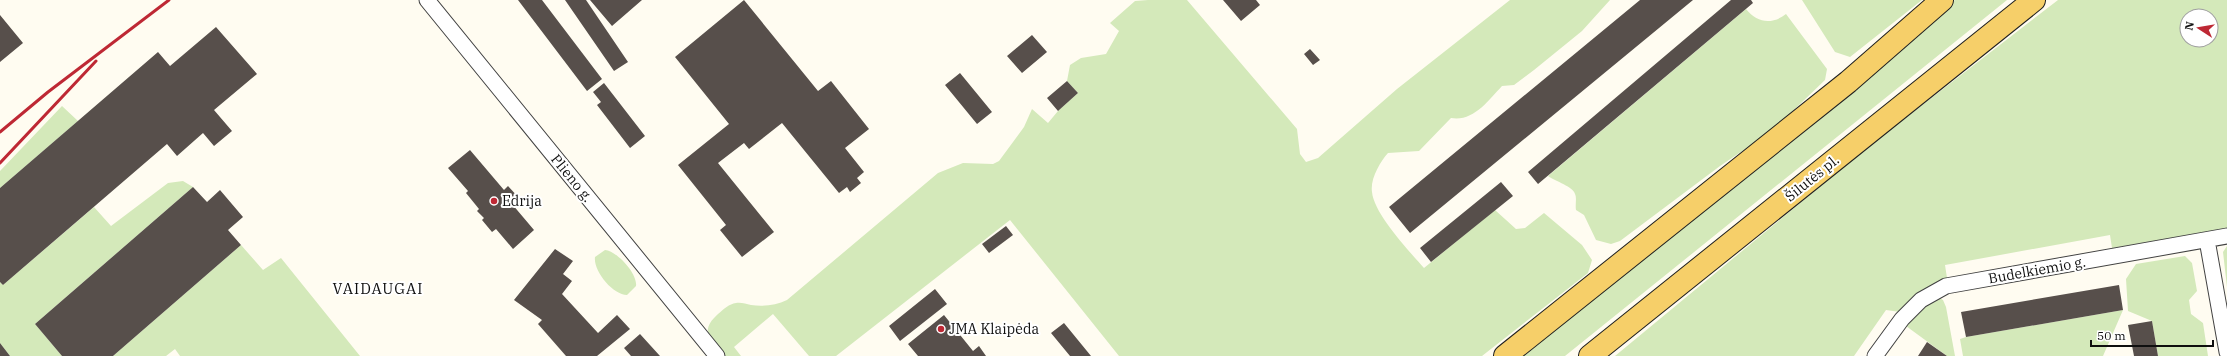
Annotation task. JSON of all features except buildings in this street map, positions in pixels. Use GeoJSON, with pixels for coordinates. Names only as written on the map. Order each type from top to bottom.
{"type":"FeatureCollection","features":[{"type":"Feature","properties":{"kind":"main road"},"geometry":{"type":"LineString","coordinates":[[1506,356],[1848,82],[1942,0]]}},
{"type":"Feature","properties":{"kind":"main road","name":"Šilutės pl."},"geometry":{"type":"LineString","coordinates":[[1590,356],[2034,0]]}},
{"type":"Feature","properties":{"kind":"street","name":"Plieno g."},"geometry":{"type":"LineString","coordinates":[[426,0],[718,356]]}},
{"type":"Feature","properties":{"kind":"street","name":"Budelkiemio g."},"geometry":{"type":"LineString","coordinates":[[1875,356],[1902,319],[1916,305],[1946,286],[2227,236]]}},
{"type":"Feature","properties":{"kind":"street"},"geometry":{"type":"LineString","coordinates":[[2207,240],[2227,352]]}},
{"type":"Feature","properties":{"kind":"green space"},"geometry":{"type":"Polygon","coordinates":[[[1187,0],[1297,129],[1300,154],[1306,162],[1318,158],[1397,89],[1510,0],[1610,0],[1582,31],[1514,85],[1502,86],[1486,104],[1473,114],[1466,117],[1451,118],[1419,151],[1388,153],[1376,171],[1372,187],[1374,201],[1385,221],[1424,268],[1495,210],[1516,229],[1525,228],[1544,213],[1582,245],[1592,260],[1588,273],[1482,356],[1119,356],[1010,220],[836,356],[809,356],[773,314],[734,347],[741,356],[724,356],[714,345],[708,331],[709,325],[718,314],[731,304],[742,303],[761,306],[787,300],[938,173],[963,163],[993,164],[999,161],[1024,127],[1032,109],[1048,123],[1058,111],[1078,93],[1067,81],[1070,65],[1081,58],[1106,54],[1119,31],[1110,23],[1135,1],[1187,0]]]}},
{"type":"Feature","properties":{"kind":"green space"},"geometry":{"type":"Polygon","coordinates":[[[1802,0],[1922,0],[1850,57],[1835,52],[1802,0]]]}},
{"type":"Feature","properties":{"kind":"green space"},"geometry":{"type":"Polygon","coordinates":[[[1955,0],[2007,0],[1565,356],[1520,356],[1893,53],[1955,0]]]}},
{"type":"Feature","properties":{"kind":"green space"},"geometry":{"type":"Polygon","coordinates":[[[2058,0],[2227,0],[2227,229],[2112,248],[2110,235],[1945,265],[1947,278],[1900,312],[1886,310],[1854,356],[1615,356],[1868,147],[2058,0]]]}},
{"type":"Feature","properties":{"kind":"green space"},"geometry":{"type":"Polygon","coordinates":[[[1746,9],[1750,14],[1760,20],[1765,21],[1781,18],[1786,14],[1827,69],[1825,80],[1772,131],[1720,166],[1620,241],[1611,244],[1596,240],[1584,215],[1576,210],[1576,196],[1574,191],[1548,176],[1746,9]]]}},
{"type":"Feature","properties":{"kind":"green space"},"geometry":{"type":"Polygon","coordinates":[[[62,106],[78,121],[0,188],[0,171],[62,106]]]}},
{"type":"Feature","properties":{"kind":"green space"},"geometry":{"type":"Polygon","coordinates":[[[183,181],[193,187],[35,324],[62,356],[10,356],[0,343],[0,282],[3,285],[94,207],[111,226],[168,183],[183,181]]]}},
{"type":"Feature","properties":{"kind":"green space"},"geometry":{"type":"Polygon","coordinates":[[[241,245],[263,270],[281,258],[360,356],[180,356],[175,349],[166,356],[113,356],[241,245]]]}},
{"type":"Feature","properties":{"kind":"green space"},"geometry":{"type":"Polygon","coordinates":[[[2227,246],[2227,287],[2223,252],[2227,246]]]}},
{"type":"Feature","properties":{"kind":"green space"},"geometry":{"type":"Polygon","coordinates":[[[605,250],[610,251],[621,259],[634,275],[636,286],[627,295],[622,294],[610,287],[597,269],[595,257],[605,250]]]}},
{"type":"Feature","properties":{"kind":"green space"},"geometry":{"type":"Polygon","coordinates":[[[2185,256],[2192,263],[2197,291],[2189,300],[2191,314],[2203,323],[2208,356],[2158,356],[2152,321],[2128,311],[2126,279],[2136,264],[2185,256]]]}},
{"type":"Feature","properties":{"kind":"green space"},"geometry":{"type":"Polygon","coordinates":[[[1936,296],[1943,300],[1946,307],[1955,356],[1947,356],[1906,326],[1936,296]]]}},
{"type":"Feature","properties":{"kind":"green space"},"geometry":{"type":"Polygon","coordinates":[[[2123,310],[2103,356],[1963,356],[1960,339],[1966,337],[2123,310]]]}},
{"type":"Feature","properties":{"kind":"railway"},"geometry":{"type":"LineString","coordinates":[[0,132],[48,92],[169,0]]}},
{"type":"Feature","properties":{"kind":"railway"},"geometry":{"type":"LineString","coordinates":[[0,163],[96,61]]}},
{"type":"Feature","properties":{"kind":"place","name":"Edrija"},"geometry":{"type":"Point","coordinates":[494,201]}},
{"type":"Feature","properties":{"kind":"place","name":"JMA Klaipėda"},"geometry":{"type":"Point","coordinates":[941,329]}},
{"type":"Feature","properties":{"kind":"district","name":"VAIDAUGAI"},"geometry":{"type":"Point","coordinates":[378,289]}}]}
